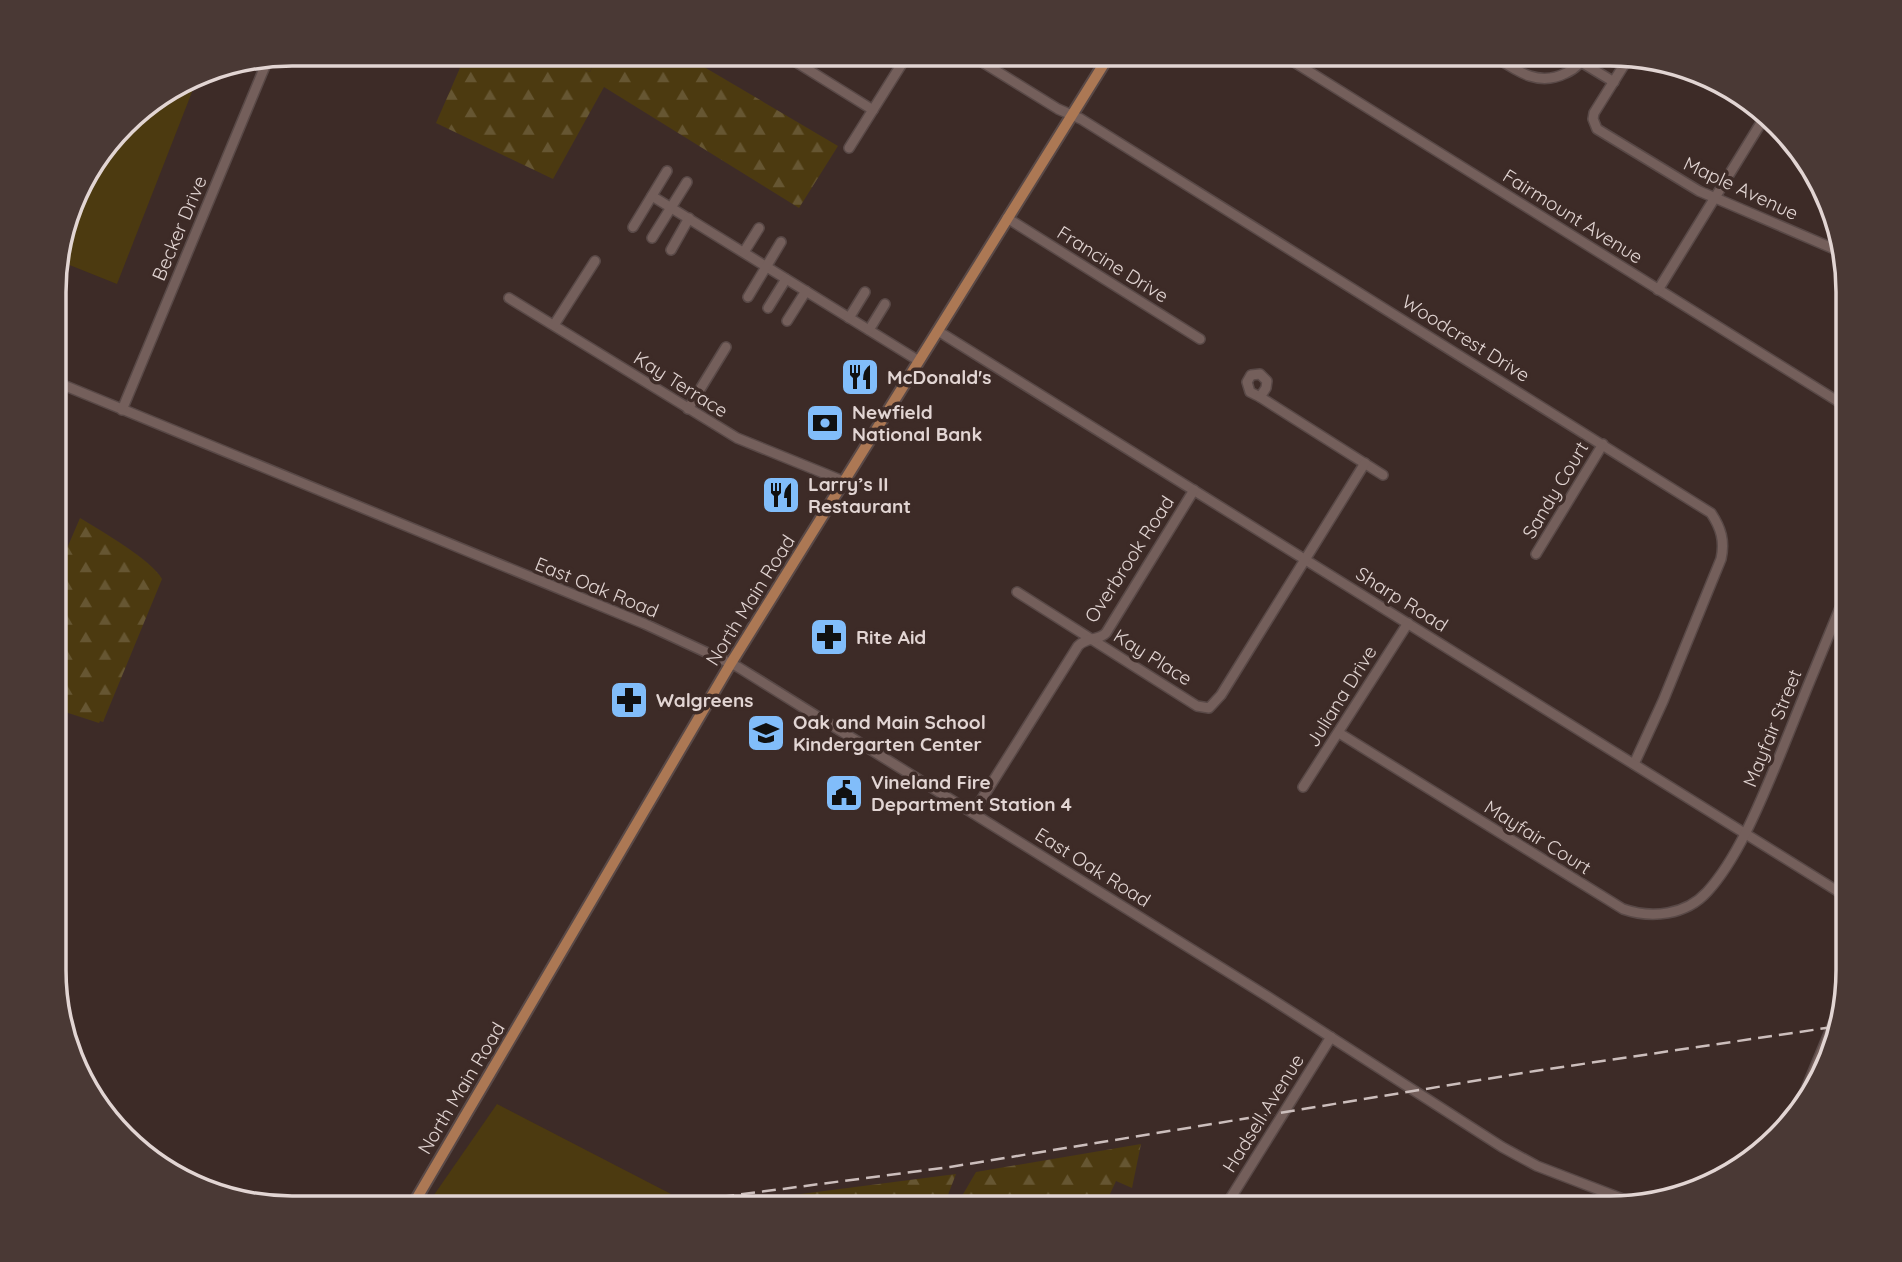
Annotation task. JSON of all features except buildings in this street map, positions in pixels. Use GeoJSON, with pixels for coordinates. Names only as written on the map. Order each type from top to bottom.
{"type":"FeatureCollection","features":[{"type":"Feature","properties":{"kind":"main road","name":"North Main Road"},"geometry":{"type":"LineString","coordinates":[[418,1196],[731,663],[1103,66]]}},
{"type":"Feature","properties":{"kind":"street"},"geometry":{"type":"LineString","coordinates":[[802,66],[873,110]]}},
{"type":"Feature","properties":{"kind":"street"},"geometry":{"type":"LineString","coordinates":[[849,148],[900,66]]}},
{"type":"Feature","properties":{"kind":"street","name":"Woodcrest Drive"},"geometry":{"type":"LineString","coordinates":[[988,66],[1269,235],[1701,505],[1717,522],[1724,544],[1721,559],[1634,764]]}},
{"type":"Feature","properties":{"kind":"street","name":"Fairmount Avenue"},"geometry":{"type":"LineString","coordinates":[[1300,66],[1835,400]]}},
{"type":"Feature","properties":{"kind":"street"},"geometry":{"type":"LineString","coordinates":[[1509,66],[1524,75],[1540,79],[1557,78],[1572,66]]}},
{"type":"Feature","properties":{"kind":"street"},"geometry":{"type":"LineString","coordinates":[[1593,66],[1614,82],[1623,67]]}},
{"type":"Feature","properties":{"kind":"street","name":"Becker Drive"},"geometry":{"type":"LineString","coordinates":[[122,410],[264,68]]}},
{"type":"Feature","properties":{"kind":"street","name":"Maple Avenue"},"geometry":{"type":"LineString","coordinates":[[1614,82],[1593,116],[1596,128],[1714,198],[1831,248]]}},
{"type":"Feature","properties":{"kind":"street"},"geometry":{"type":"LineString","coordinates":[[1658,290],[1760,125]]}},
{"type":"Feature","properties":{"kind":"street"},"geometry":{"type":"LineString","coordinates":[[633,227],[667,171]]}},
{"type":"Feature","properties":{"kind":"street"},"geometry":{"type":"LineString","coordinates":[[652,238],[687,181]]}},
{"type":"Feature","properties":{"kind":"street"},"geometry":{"type":"LineString","coordinates":[[652,196],[919,361]]}},
{"type":"Feature","properties":{"kind":"street","name":"Francine Drive"},"geometry":{"type":"LineString","coordinates":[[1007,218],[1200,339]]}},
{"type":"Feature","properties":{"kind":"street"},"geometry":{"type":"LineString","coordinates":[[671,250],[689,219]]}},
{"type":"Feature","properties":{"kind":"street"},"geometry":{"type":"LineString","coordinates":[[744,252],[760,228]]}},
{"type":"Feature","properties":{"kind":"street"},"geometry":{"type":"LineString","coordinates":[[748,297],[781,242]]}},
{"type":"Feature","properties":{"kind":"street"},"geometry":{"type":"LineString","coordinates":[[554,325],[595,261]]}},
{"type":"Feature","properties":{"kind":"street"},"geometry":{"type":"LineString","coordinates":[[768,309],[786,279]]}},
{"type":"Feature","properties":{"kind":"street"},"geometry":{"type":"LineString","coordinates":[[787,321],[806,291]]}},
{"type":"Feature","properties":{"kind":"street"},"geometry":{"type":"LineString","coordinates":[[849,317],[865,292]]}},
{"type":"Feature","properties":{"kind":"street","name":"Kay Terrace"},"geometry":{"type":"LineString","coordinates":[[509,298],[737,439],[843,481]]}},
{"type":"Feature","properties":{"kind":"street"},"geometry":{"type":"LineString","coordinates":[[869,330],[885,304]]}},
{"type":"Feature","properties":{"kind":"street","name":"Sharp Road"},"geometry":{"type":"LineString","coordinates":[[938,331],[1835,889]]}},
{"type":"Feature","properties":{"kind":"street"},"geometry":{"type":"LineString","coordinates":[[688,409],[726,347]]}},
{"type":"Feature","properties":{"kind":"street","name":"East Oak Road"},"geometry":{"type":"LineString","coordinates":[[66,386],[645,624],[731,663],[1331,1037],[1507,1150],[1538,1166],[1613,1195]]}},
{"type":"Feature","properties":{"kind":"street"},"geometry":{"type":"LineString","coordinates":[[1259,397],[1383,475]]}},
{"type":"Feature","properties":{"kind":"street","name":"Sandy Court"},"geometry":{"type":"LineString","coordinates":[[1536,554],[1603,444]]}},
{"type":"Feature","properties":{"kind":"street","name":"Kay Place"},"geometry":{"type":"LineString","coordinates":[[1017,593],[1197,706],[1203,708],[1214,705],[1365,463]]}},
{"type":"Feature","properties":{"kind":"street","name":"Overbrook Road"},"geometry":{"type":"LineString","coordinates":[[973,813],[1078,646],[1083,641],[1102,637],[1106,632],[1194,490]]}},
{"type":"Feature","properties":{"kind":"street","name":"Mayfair Street"},"geometry":{"type":"LineString","coordinates":[[1720,874],[1745,833],[1764,793],[1835,621]]}},
{"type":"Feature","properties":{"kind":"street","name":"Juliana Drive"},"geometry":{"type":"LineString","coordinates":[[1303,787],[1408,623]]}},
{"type":"Feature","properties":{"kind":"street","name":"Mayfair Court"},"geometry":{"type":"LineString","coordinates":[[1339,733],[1623,909],[1645,915],[1660,915],[1686,907],[1707,892],[1720,874]]}},
{"type":"Feature","properties":{"kind":"street","name":"Hadsell Avenue"},"geometry":{"type":"LineString","coordinates":[[1232,1195],[1331,1037]]}},
{"type":"Feature","properties":{"kind":"green space"},"geometry":{"type":"Polygon","coordinates":[[[461,66],[575,66],[590,72],[593,66],[702,66],[838,146],[799,208],[604,87],[553,179],[436,123],[461,66]]]}},
{"type":"Feature","properties":{"kind":"green space"},"geometry":{"type":"Polygon","coordinates":[[[575,66],[593,66],[590,72],[575,66]]]}},
{"type":"Feature","properties":{"kind":"green space"},"geometry":{"type":"Polygon","coordinates":[[[193,90],[117,284],[68,264],[78,220],[97,179],[123,143],[155,113],[193,90]]]}},
{"type":"Feature","properties":{"kind":"green space"},"geometry":{"type":"Polygon","coordinates":[[[80,518],[148,563],[162,579],[103,722],[99,723],[66,712],[66,551],[80,518]]]}},
{"type":"Feature","properties":{"kind":"green space"},"geometry":{"type":"Polygon","coordinates":[[[497,1104],[671,1194],[658,1196],[433,1196],[497,1104]]]}},
{"type":"Feature","properties":{"kind":"green space"},"geometry":{"type":"Polygon","coordinates":[[[1141,1144],[1132,1188],[1116,1181],[1109,1195],[962,1195],[976,1172],[1141,1144]]]}},
{"type":"Feature","properties":{"kind":"green space"},"geometry":{"type":"Polygon","coordinates":[[[956,1174],[948,1196],[789,1196],[956,1174]]]}},
{"type":"Feature","properties":{"kind":"railway"},"geometry":{"type":"LineString","coordinates":[[731,1196],[950,1167],[1535,1071],[1828,1028]]}},
{"type":"Feature","properties":{"kind":"place","name":"McDonald's"},"geometry":{"type":"Point","coordinates":[860,377]}},
{"type":"Feature","properties":{"kind":"place","name":"Newfield National Bank"},"geometry":{"type":"Point","coordinates":[825,423]}},
{"type":"Feature","properties":{"kind":"place","name":"Larry’s II Restaurant"},"geometry":{"type":"Point","coordinates":[781,495]}},
{"type":"Feature","properties":{"kind":"place","name":"Rite Aid"},"geometry":{"type":"Point","coordinates":[829,637]}},
{"type":"Feature","properties":{"kind":"place","name":"Walgreens"},"geometry":{"type":"Point","coordinates":[629,700]}},
{"type":"Feature","properties":{"kind":"place","name":"Oak and Main School Kindergarten Center"},"geometry":{"type":"Point","coordinates":[766,733]}},
{"type":"Feature","properties":{"kind":"place","name":"Vineland Fire Department Station 4"},"geometry":{"type":"Point","coordinates":[844,793]}}]}
